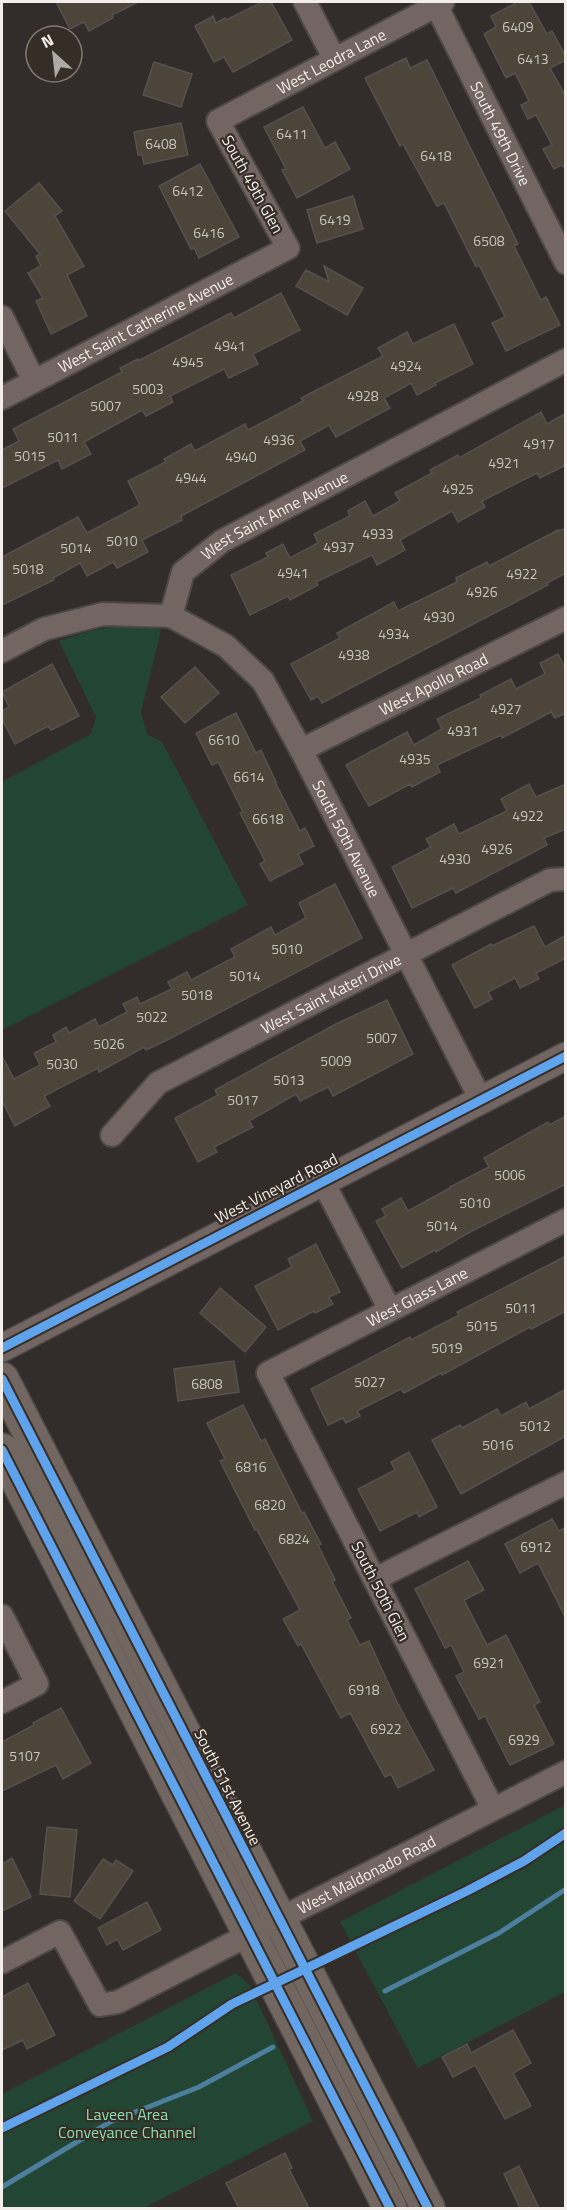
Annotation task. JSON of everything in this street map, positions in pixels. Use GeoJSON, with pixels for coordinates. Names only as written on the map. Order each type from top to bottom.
{"type":"FeatureCollection","features":[{"type":"Feature","properties":{"kind":"main road","name":"South 51st Avenue"},"geometry":{"type":"LineString","coordinates":[[2,1379],[278,1918],[420,2206]]}},
{"type":"Feature","properties":{"kind":"main road"},"geometry":{"type":"LineString","coordinates":[[2,1450],[390,2208]]}},
{"type":"Feature","properties":{"kind":"street"},"geometry":{"type":"LineString","coordinates":[[305,2],[334,58]]}},
{"type":"Feature","properties":{"kind":"street","name":"West Leodra Lane"},"geometry":{"type":"LineString","coordinates":[[218,121],[439,3]]}},
{"type":"Feature","properties":{"kind":"street","name":"South 49th Drive"},"geometry":{"type":"LineString","coordinates":[[439,3],[566,263]]}},
{"type":"Feature","properties":{"kind":"street","name":"South 49th Glen"},"geometry":{"type":"LineString","coordinates":[[218,121],[288,248]]}},
{"type":"Feature","properties":{"kind":"street","name":"West Saint Catherine Avenue"},"geometry":{"type":"LineString","coordinates":[[2,398],[288,248]]}},
{"type":"Feature","properties":{"kind":"street"},"geometry":{"type":"LineString","coordinates":[[2,317],[34,381]]}},
{"type":"Feature","properties":{"kind":"street","name":"West Saint Anne Avenue"},"geometry":{"type":"LineString","coordinates":[[171,616],[183,572],[222,542],[566,360]]}},
{"type":"Feature","properties":{"kind":"street"},"geometry":{"type":"LineString","coordinates":[[2,651],[44,629],[103,614],[171,616]]}},
{"type":"Feature","properties":{"kind":"street","name":"South 50th Avenue"},"geometry":{"type":"LineString","coordinates":[[171,616],[226,646],[263,681],[301,750],[481,1100]]}},
{"type":"Feature","properties":{"kind":"street","name":"West Apollo Road"},"geometry":{"type":"LineString","coordinates":[[301,750],[566,618]]}},
{"type":"Feature","properties":{"kind":"street","name":"West Saint Kateri Drive"},"geometry":{"type":"LineString","coordinates":[[112,1135],[158,1083],[550,880],[566,879]]}},
{"type":"Feature","properties":{"kind":"street","name":"West Vineyard Road"},"geometry":{"type":"LineString","coordinates":[[2,1348],[322,1180],[566,1056]]}},
{"type":"Feature","properties":{"kind":"street"},"geometry":{"type":"LineString","coordinates":[[322,1180],[390,1310]]}},
{"type":"Feature","properties":{"kind":"street","name":"West Glass Lane"},"geometry":{"type":"LineString","coordinates":[[268,1373],[566,1220]]}},
{"type":"Feature","properties":{"kind":"street","name":"South 50th Glen"},"geometry":{"type":"LineString","coordinates":[[268,1373],[493,1809]]}},
{"type":"Feature","properties":{"kind":"street"},"geometry":{"type":"LineString","coordinates":[[375,1579],[566,1483]]}},
{"type":"Feature","properties":{"kind":"street"},"geometry":{"type":"LineString","coordinates":[[2,1616],[37,1684],[2,1702]]}},
{"type":"Feature","properties":{"kind":"street","name":"West Maldonado Road"},"geometry":{"type":"LineString","coordinates":[[2,1962],[60,1932],[100,2005],[118,2002],[566,1772]]}},
{"type":"Feature","properties":{"kind":"green space"},"geometry":{"type":"Polygon","coordinates":[[[116,626],[141,626],[161,630],[141,712],[147,734],[162,742],[248,905],[2,1030],[2,782],[91,734],[96,717],[59,641],[116,626]]]}},
{"type":"Feature","properties":{"kind":"green space"},"geometry":{"type":"Polygon","coordinates":[[[565,1805],[565,1992],[418,2068],[340,1922],[565,1805]]]}},
{"type":"Feature","properties":{"kind":"green space","name":"Laveen Area Conveyance Channel"},"geometry":{"type":"Polygon","coordinates":[[[236,1973],[249,1984],[313,2121],[144,2208],[2,2208],[2,2094],[236,1973]]]}},
{"type":"Feature","properties":{"kind":"building"},"geometry":{"type":"Polygon","coordinates":[[[56,2],[138,2],[112,15],[113,18],[89,31],[84,22],[67,24],[56,2]]]}},
{"type":"Feature","properties":{"kind":"building"},"geometry":{"type":"Polygon","coordinates":[[[262,2],[271,2],[292,40],[233,72],[224,57],[214,62],[195,26],[213,16],[216,23],[225,18],[226,20],[262,2]]]}},
{"type":"Feature","properties":{"kind":"building"},"geometry":{"type":"Polygon","coordinates":[[[518,2],[529,2],[547,34],[552,31],[566,57],[566,60],[550,68],[566,97],[566,170],[562,165],[554,169],[543,149],[552,145],[536,115],[528,119],[521,105],[529,101],[515,73],[506,78],[484,34],[496,27],[491,16],[518,2]]]}},
{"type":"Feature","properties":{"kind":"building"},"geometry":{"type":"Polygon","coordinates":[[[406,58],[410,68],[427,60],[518,244],[514,246],[541,300],[546,297],[560,325],[506,351],[492,323],[505,317],[479,265],[476,267],[444,203],[437,206],[403,144],[400,146],[365,78],[406,58]]]}},
{"type":"Feature","properties":{"kind":"building"},"geometry":{"type":"Polygon","coordinates":[[[154,62],[192,74],[181,107],[143,95],[154,62]]]}},
{"type":"Feature","properties":{"kind":"building"},"geometry":{"type":"Polygon","coordinates":[[[303,107],[325,148],[335,142],[350,169],[297,198],[282,170],[286,169],[264,127],[303,107]]]}},
{"type":"Feature","properties":{"kind":"building"},"geometry":{"type":"Polygon","coordinates":[[[181,123],[188,155],[144,164],[142,155],[138,155],[134,132],[181,123]]]}},
{"type":"Feature","properties":{"kind":"building"},"geometry":{"type":"Polygon","coordinates":[[[200,164],[239,237],[199,258],[194,248],[191,249],[159,186],[200,164]]]}},
{"type":"Feature","properties":{"kind":"building"},"geometry":{"type":"Polygon","coordinates":[[[39,183],[62,211],[55,216],[84,266],[67,275],[87,316],[51,334],[36,301],[43,298],[28,273],[41,266],[36,256],[40,254],[5,211],[39,183]]]}},
{"type":"Feature","properties":{"kind":"building"},"geometry":{"type":"Polygon","coordinates":[[[353,196],[363,229],[317,243],[307,210],[353,196]]]}},
{"type":"Feature","properties":{"kind":"building"},"geometry":{"type":"Polygon","coordinates":[[[324,266],[363,288],[347,315],[296,286],[306,270],[329,282],[324,266]]]}},
{"type":"Feature","properties":{"kind":"building"},"geometry":{"type":"Polygon","coordinates":[[[281,293],[300,330],[253,354],[258,364],[229,378],[224,369],[170,396],[173,402],[146,416],[142,410],[84,442],[91,454],[62,469],[58,460],[2,488],[2,450],[19,441],[13,429],[122,372],[120,368],[231,313],[234,318],[281,293]]]}},
{"type":"Feature","properties":{"kind":"building"},"geometry":{"type":"Polygon","coordinates":[[[454,324],[473,364],[417,395],[411,383],[384,398],[390,408],[336,437],[329,425],[300,441],[305,450],[181,516],[182,520],[142,540],[148,552],[117,568],[113,562],[87,576],[80,563],[53,578],[54,580],[2,605],[2,557],[78,517],[87,533],[140,505],[128,481],[166,462],[164,459],[191,444],[195,451],[245,424],[248,430],[303,401],[301,398],[383,356],[378,348],[407,332],[413,344],[454,324]]]}},
{"type":"Feature","properties":{"kind":"building"},"geometry":{"type":"Polygon","coordinates":[[[541,412],[547,424],[566,413],[566,465],[540,478],[537,473],[482,501],[485,507],[458,522],[452,511],[400,540],[405,550],[377,565],[372,555],[316,582],[318,585],[290,600],[288,596],[250,615],[231,575],[268,557],[266,553],[283,544],[290,558],[318,543],[314,534],[350,516],[348,511],[365,501],[373,516],[400,501],[395,493],[432,473],[430,470],[458,455],[459,458],[541,412]]]}},
{"type":"Feature","properties":{"kind":"building"},"geometry":{"type":"Polygon","coordinates":[[[566,528],[566,573],[547,583],[548,585],[322,703],[318,696],[311,700],[291,664],[340,638],[337,633],[394,602],[398,611],[457,582],[456,578],[487,562],[489,566],[566,528]]]}},
{"type":"Feature","properties":{"kind":"building"},"geometry":{"type":"Polygon","coordinates":[[[558,654],[566,670],[566,713],[555,718],[551,712],[502,738],[501,735],[437,765],[440,772],[412,787],[410,784],[369,806],[346,765],[407,732],[414,745],[442,729],[437,719],[481,698],[480,695],[511,679],[516,689],[545,674],[540,663],[558,654]]]}},
{"type":"Feature","properties":{"kind":"building"},"geometry":{"type":"Polygon","coordinates":[[[52,664],[79,716],[51,730],[48,726],[15,744],[2,719],[2,711],[9,707],[2,692],[52,664]]]}},
{"type":"Feature","properties":{"kind":"building"},"geometry":{"type":"Polygon","coordinates":[[[195,667],[219,693],[185,723],[161,697],[195,667]]]}},
{"type":"Feature","properties":{"kind":"building"},"geometry":{"type":"Polygon","coordinates":[[[236,713],[256,753],[261,750],[300,831],[305,828],[314,846],[298,854],[303,864],[270,881],[260,864],[265,861],[240,813],[243,812],[218,762],[212,765],[196,733],[236,713]]]}},
{"type":"Feature","properties":{"kind":"building"},"geometry":{"type":"Polygon","coordinates":[[[529,784],[536,797],[566,784],[566,829],[544,838],[547,845],[456,893],[453,888],[412,908],[392,867],[431,847],[426,839],[454,824],[459,834],[507,811],[501,799],[529,784]]]}},
{"type":"Feature","properties":{"kind":"building"},"geometry":{"type":"Polygon","coordinates":[[[335,884],[362,938],[169,1039],[146,1050],[144,1047],[99,1072],[98,1068],[44,1096],[50,1106],[15,1126],[2,1101],[2,1056],[14,1079],[40,1065],[34,1053],[56,1042],[53,1035],[66,1027],[69,1033],[95,1019],[99,1027],[127,1012],[123,1004],[137,997],[140,1004],[172,989],[168,982],[187,972],[191,980],[235,957],[231,949],[271,927],[275,935],[306,918],[299,903],[335,884]]]}},
{"type":"Feature","properties":{"kind":"building"},"geometry":{"type":"Polygon","coordinates":[[[534,926],[545,947],[566,935],[566,958],[536,973],[539,979],[520,988],[515,978],[488,992],[492,999],[475,1008],[452,965],[491,944],[492,946],[534,926]]]}},
{"type":"Feature","properties":{"kind":"building"},"geometry":{"type":"Polygon","coordinates":[[[387,1000],[413,1054],[333,1096],[328,1087],[300,1101],[296,1094],[249,1121],[253,1127],[214,1147],[217,1152],[198,1162],[175,1118],[218,1095],[215,1090],[336,1024],[387,1000]]]}},
{"type":"Feature","properties":{"kind":"building"},"geometry":{"type":"Polygon","coordinates":[[[566,1116],[566,1184],[402,1268],[376,1221],[386,1216],[382,1209],[401,1198],[408,1211],[489,1167],[484,1158],[548,1122],[549,1125],[566,1116]]]}},
{"type":"Feature","properties":{"kind":"building"},"geometry":{"type":"Polygon","coordinates":[[[316,1244],[340,1292],[329,1297],[333,1304],[278,1330],[255,1286],[292,1267],[288,1259],[316,1244]]]}},
{"type":"Feature","properties":{"kind":"building"},"geometry":{"type":"Polygon","coordinates":[[[566,1256],[566,1311],[531,1329],[530,1327],[442,1375],[441,1373],[404,1393],[401,1389],[357,1411],[360,1416],[346,1423],[343,1418],[328,1425],[311,1389],[410,1337],[411,1340],[459,1315],[457,1312],[566,1256]]]}},
{"type":"Feature","properties":{"kind":"building"},"geometry":{"type":"Polygon","coordinates":[[[220,1288],[266,1327],[245,1352],[200,1313],[220,1288]]]}},
{"type":"Feature","properties":{"kind":"building"},"geometry":{"type":"Polygon","coordinates":[[[234,1361],[239,1392],[178,1401],[174,1369],[234,1361]]]}},
{"type":"Feature","properties":{"kind":"building"},"geometry":{"type":"Polygon","coordinates":[[[566,1389],[566,1436],[461,1494],[432,1440],[460,1425],[462,1428],[497,1409],[501,1416],[526,1402],[529,1409],[566,1389]]]}},
{"type":"Feature","properties":{"kind":"building"},"geometry":{"type":"Polygon","coordinates":[[[243,1405],[261,1441],[265,1439],[302,1513],[304,1512],[321,1544],[318,1545],[335,1580],[332,1581],[351,1618],[347,1620],[360,1645],[369,1641],[397,1702],[434,1770],[398,1788],[391,1774],[385,1777],[350,1713],[341,1718],[301,1644],[298,1646],[283,1619],[300,1610],[255,1530],[220,1461],[225,1459],[207,1423],[243,1405]]]}},
{"type":"Feature","properties":{"kind":"building"},"geometry":{"type":"Polygon","coordinates":[[[409,1452],[437,1507],[419,1517],[417,1512],[380,1531],[358,1489],[395,1470],[391,1462],[409,1452]]]}},
{"type":"Feature","properties":{"kind":"building"},"geometry":{"type":"Polygon","coordinates":[[[552,1519],[559,1531],[566,1527],[566,1619],[538,1563],[520,1573],[505,1544],[552,1519]]]}},
{"type":"Feature","properties":{"kind":"building"},"geometry":{"type":"Polygon","coordinates":[[[468,1561],[484,1590],[464,1600],[487,1645],[506,1635],[540,1702],[534,1705],[554,1744],[510,1765],[485,1716],[479,1719],[456,1676],[464,1672],[451,1645],[445,1648],[415,1589],[468,1561]]]}},
{"type":"Feature","properties":{"kind":"building"},"geometry":{"type":"Polygon","coordinates":[[[61,1708],[91,1763],[63,1779],[56,1765],[2,1791],[2,1742],[61,1708]]]}},
{"type":"Feature","properties":{"kind":"building"},"geometry":{"type":"Polygon","coordinates":[[[47,1827],[77,1830],[70,1897],[40,1894],[47,1827]]]}},
{"type":"Feature","properties":{"kind":"building"},"geometry":{"type":"Polygon","coordinates":[[[12,1858],[31,1897],[2,1911],[2,1864],[12,1858]]]}},
{"type":"Feature","properties":{"kind":"building"},"geometry":{"type":"Polygon","coordinates":[[[103,1859],[113,1865],[116,1860],[133,1871],[100,1919],[74,1901],[103,1859]]]}},
{"type":"Feature","properties":{"kind":"building"},"geometry":{"type":"Polygon","coordinates":[[[147,1902],[161,1930],[123,1950],[117,1939],[107,1945],[98,1928],[147,1902]]]}},
{"type":"Feature","properties":{"kind":"building"},"geometry":{"type":"Polygon","coordinates":[[[28,1983],[55,2035],[27,2049],[23,2040],[2,2050],[2,1997],[28,1983]]]}},
{"type":"Feature","properties":{"kind":"building"},"geometry":{"type":"Polygon","coordinates":[[[513,2030],[531,2063],[513,2073],[531,2106],[505,2119],[475,2065],[453,2077],[442,2057],[467,2044],[471,2053],[513,2030]]]}},
{"type":"Feature","properties":{"kind":"building"},"geometry":{"type":"Polygon","coordinates":[[[285,2153],[292,2168],[289,2169],[309,2208],[239,2208],[226,2183],[285,2153]]]}},
{"type":"Feature","properties":{"kind":"building"},"geometry":{"type":"Polygon","coordinates":[[[519,2166],[539,2208],[520,2208],[504,2174],[519,2166]]]}},
{"type":"Feature","properties":{"kind":"waterway"},"geometry":{"type":"LineString","coordinates":[[385,1991],[499,1933],[566,1889]]}},
{"type":"Feature","properties":{"kind":"waterway"},"geometry":{"type":"LineString","coordinates":[[2,2187],[110,2122],[199,2087],[273,2047]]}},
{"type":"Feature","properties":{"kind":"cycle path"},"geometry":{"type":"LineString","coordinates":[[2,1348],[566,1056]]}},
{"type":"Feature","properties":{"kind":"cycle path"},"geometry":{"type":"LineString","coordinates":[[2,1379],[428,2208]]}},
{"type":"Feature","properties":{"kind":"cycle path"},"geometry":{"type":"LineString","coordinates":[[2,1450],[390,2208]]}},
{"type":"Feature","properties":{"kind":"cycle path"},"geometry":{"type":"LineString","coordinates":[[2,2128],[168,2047],[232,2004],[467,1891],[524,1861],[566,1833]]}}]}
